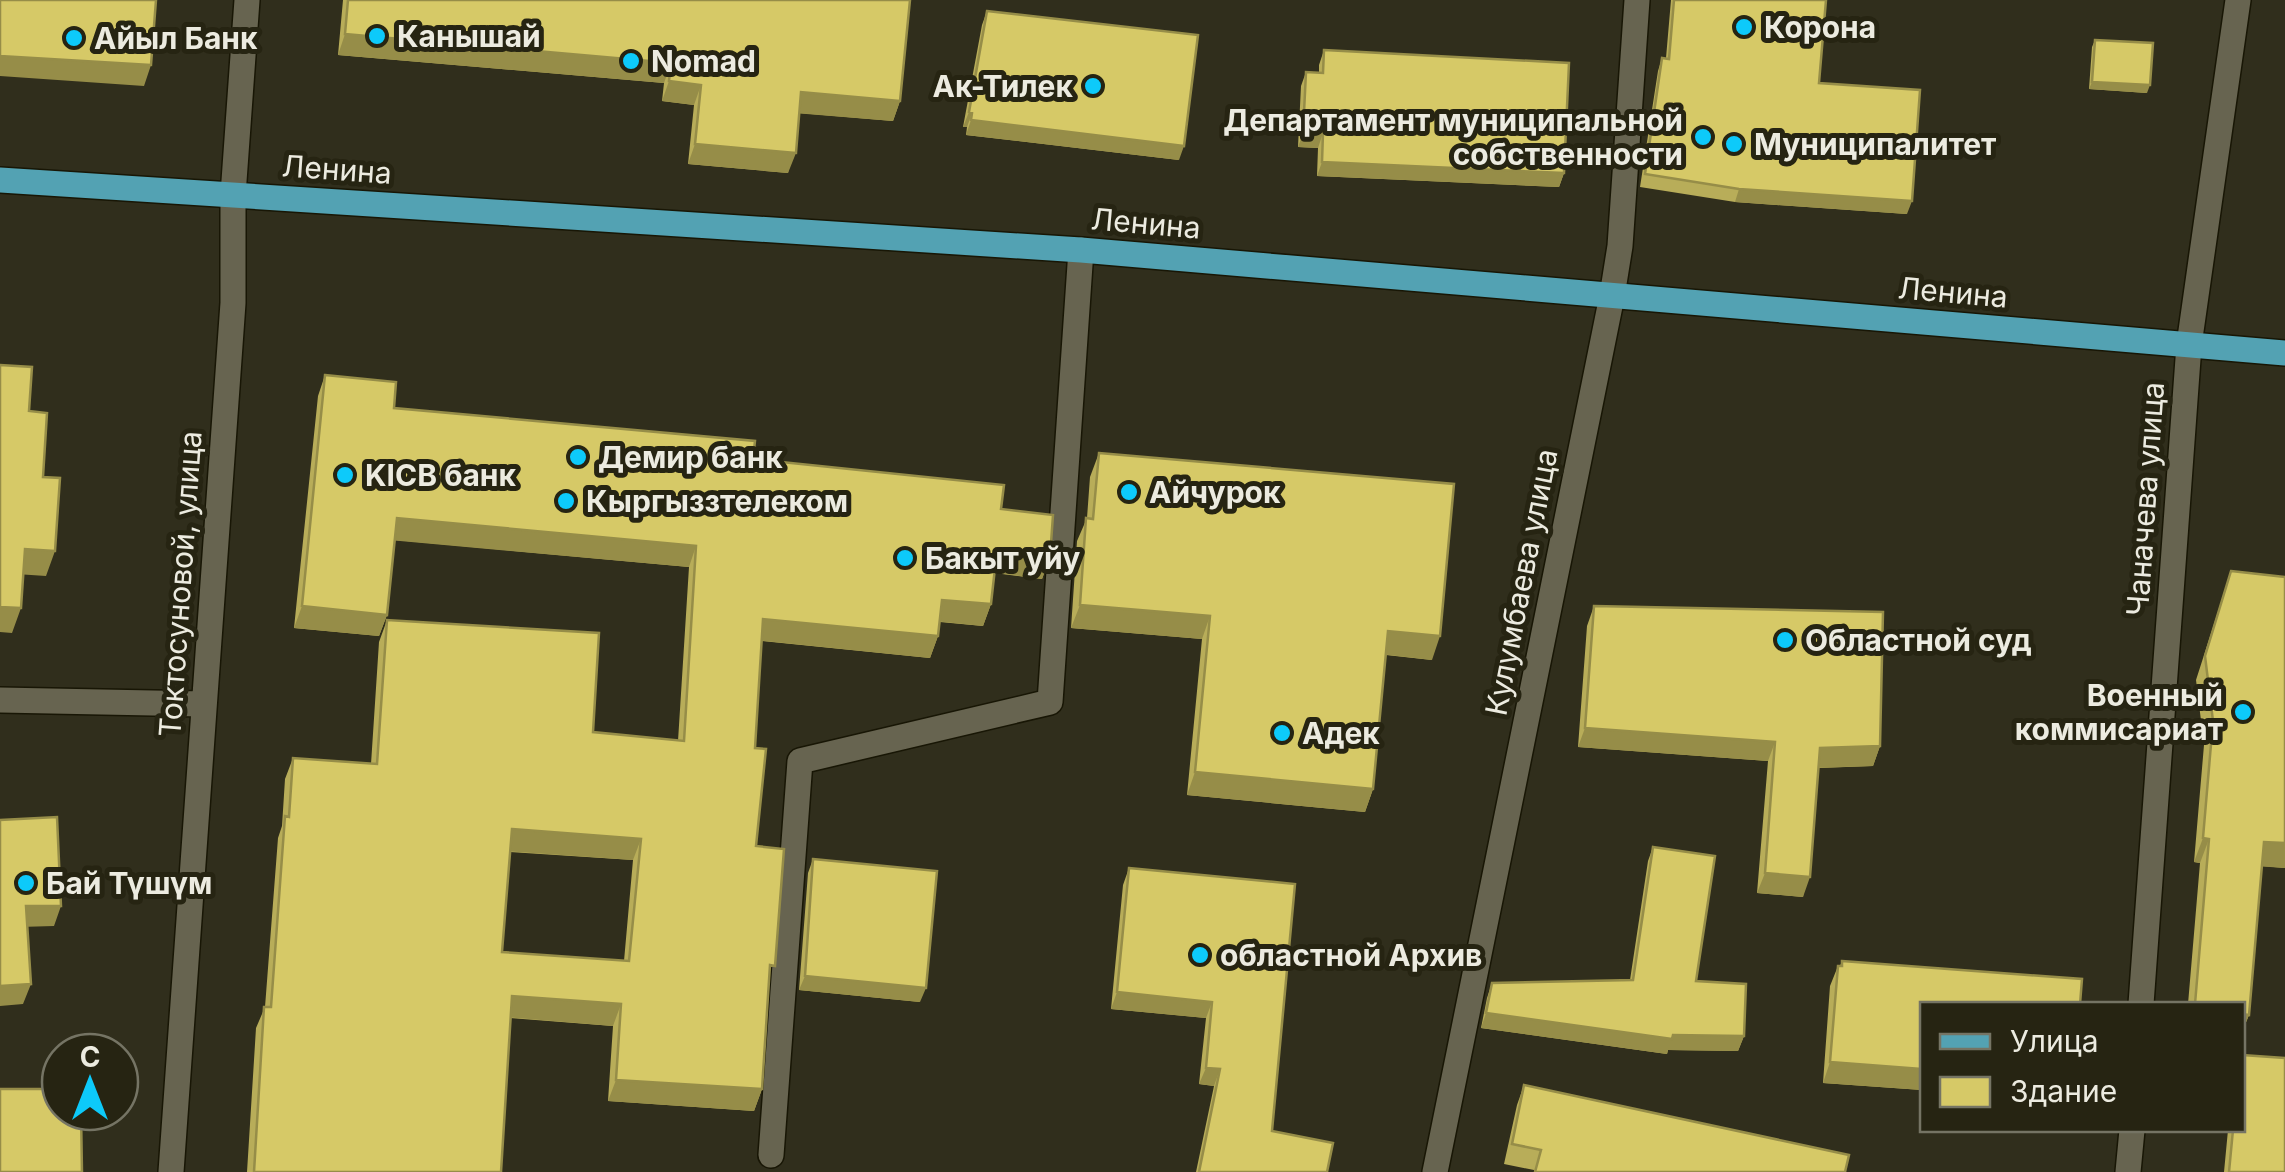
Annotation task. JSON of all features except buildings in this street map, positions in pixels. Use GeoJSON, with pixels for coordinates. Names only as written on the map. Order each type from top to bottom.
{"type":"FeatureCollection","features":[{"type":"Feature","properties":{"kind":"main road","name":"Ленина"},"geometry":{"type":"LineString","coordinates":[[0,180],[1081,250],[2285,353]]}},
{"type":"Feature","properties":{"kind":"street","name":"Токтосуновой, улица"},"geometry":{"type":"LineString","coordinates":[[170,1172],[232,303],[232,195],[247,0]]}},
{"type":"Feature","properties":{"kind":"street","name":"Кулумбаева улица"},"geometry":{"type":"LineString","coordinates":[[1434,1172],[1612,296],[1620,246],[1637,0]]}},
{"type":"Feature","properties":{"kind":"street","name":"Чаначева улица"},"geometry":{"type":"LineString","coordinates":[[2141,1002],[2189,345],[2238,0]]}},
{"type":"Feature","properties":{"kind":"street"},"geometry":{"type":"LineString","coordinates":[[772,1156],[800,762],[1050,702],[1081,250]]}},
{"type":"Feature","properties":{"kind":"street"},"geometry":{"type":"LineString","coordinates":[[0,700],[204,704]]}},
{"type":"Feature","properties":{"kind":"street"},"geometry":{"type":"LineString","coordinates":[[2128,1172],[2132,1132]]}},
{"type":"Feature","properties":{"kind":"place","name":"Корона"},"geometry":{"type":"Point","coordinates":[1744,27]}},
{"type":"Feature","properties":{"kind":"place","name":"Канышай"},"geometry":{"type":"Point","coordinates":[377,36]}},
{"type":"Feature","properties":{"kind":"place","name":"Айыл Банк"},"geometry":{"type":"Point","coordinates":[74,38]}},
{"type":"Feature","properties":{"kind":"place","name":"Nomad"},"geometry":{"type":"Point","coordinates":[631,61]}},
{"type":"Feature","properties":{"kind":"place","name":"Ак-Тилек"},"geometry":{"type":"Point","coordinates":[1093,86]}},
{"type":"Feature","properties":{"kind":"place","name":"Департамент муниципальной собственности"},"geometry":{"type":"Point","coordinates":[1703,137]}},
{"type":"Feature","properties":{"kind":"place","name":"Муниципалитет"},"geometry":{"type":"Point","coordinates":[1734,144]}},
{"type":"Feature","properties":{"kind":"place","name":"Демир банк"},"geometry":{"type":"Point","coordinates":[578,457]}},
{"type":"Feature","properties":{"kind":"place","name":"KICB банк"},"geometry":{"type":"Point","coordinates":[345,475]}},
{"type":"Feature","properties":{"kind":"place","name":"Айчурок"},"geometry":{"type":"Point","coordinates":[1129,492]}},
{"type":"Feature","properties":{"kind":"place","name":"Кыргыззтелеком"},"geometry":{"type":"Point","coordinates":[566,501]}},
{"type":"Feature","properties":{"kind":"place","name":"Бакыт уйу"},"geometry":{"type":"Point","coordinates":[905,558]}},
{"type":"Feature","properties":{"kind":"place","name":"Областной суд"},"geometry":{"type":"Point","coordinates":[1785,640]}},
{"type":"Feature","properties":{"kind":"place","name":"Военный коммисариат"},"geometry":{"type":"Point","coordinates":[2243,712]}},
{"type":"Feature","properties":{"kind":"place","name":"Адек"},"geometry":{"type":"Point","coordinates":[1282,733]}},
{"type":"Feature","properties":{"kind":"place","name":"Бай Түшүм"},"geometry":{"type":"Point","coordinates":[26,883]}},
{"type":"Feature","properties":{"kind":"place","name":"областной Архив"},"geometry":{"type":"Point","coordinates":[1200,955]}}]}
